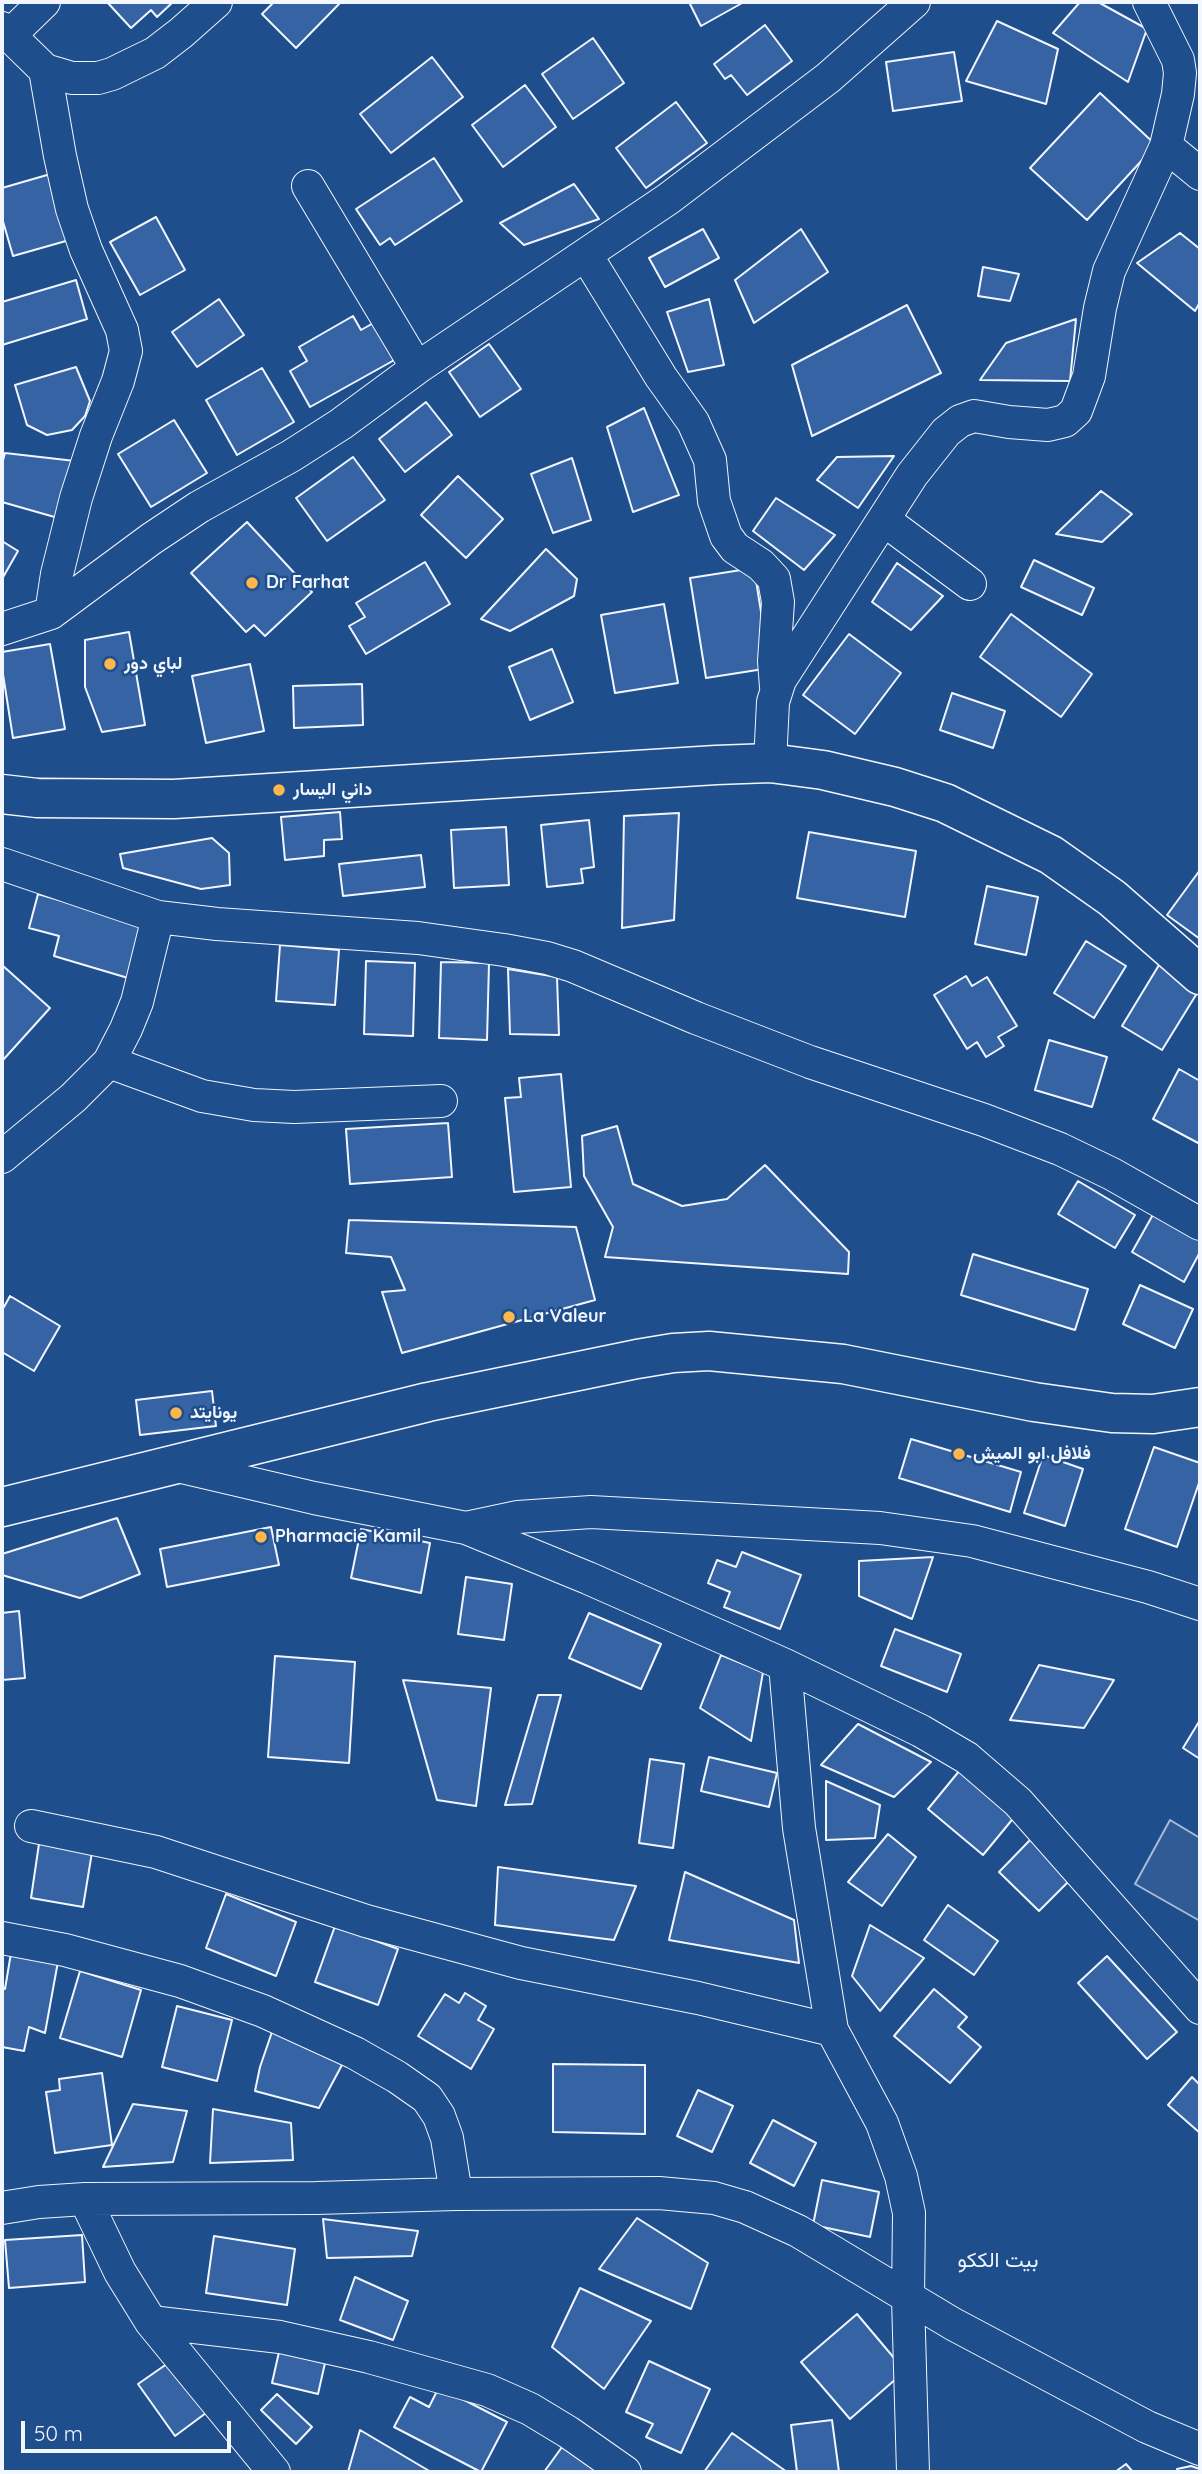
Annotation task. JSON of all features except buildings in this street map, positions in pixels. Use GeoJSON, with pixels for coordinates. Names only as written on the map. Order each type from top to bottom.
{"type":"FeatureCollection","features":[{"type":"Feature","properties":{"kind":"highway"},"geometry":{"type":"LineString","coordinates":[[3,802],[37,798],[173,799],[770,763],[822,770],[895,787],[945,803],[1051,855],[1112,898],[1200,975]]}},
{"type":"Feature","properties":{"kind":"highway"},"geometry":{"type":"LineString","coordinates":[[2,1507],[428,1402],[637,1359],[709,1351],[844,1364],[1034,1402],[1112,1413],[1153,1414],[1200,1407]]}},
{"type":"Feature","properties":{"kind":"street"},"geometry":{"type":"LineString","coordinates":[[44,2],[5,32],[45,70],[85,79],[111,74],[155,53],[216,2]]}},
{"type":"Feature","properties":{"kind":"street"},"geometry":{"type":"LineString","coordinates":[[2,629],[51,613],[199,507],[292,456],[341,424],[417,368],[668,199],[828,78],[914,2]]}},
{"type":"Feature","properties":{"kind":"street"},"geometry":{"type":"LineString","coordinates":[[776,690],[786,670],[884,520],[930,451],[946,432],[960,421],[974,416],[1048,425],[1065,421],[1074,414],[1088,376],[1109,271],[1166,146],[1178,94],[1178,60],[1149,2]]}},
{"type":"Feature","properties":{"kind":"street"},"geometry":{"type":"LineString","coordinates":[[45,70],[57,144],[72,209],[86,250],[122,330],[126,351],[76,498],[57,574],[51,613]]}},
{"type":"Feature","properties":{"kind":"street"},"geometry":{"type":"LineString","coordinates":[[1166,146],[1200,174]]}},
{"type":"Feature","properties":{"kind":"street"},"geometry":{"type":"LineString","coordinates":[[308,186],[417,368]]}},
{"type":"Feature","properties":{"kind":"street"},"geometry":{"type":"LineString","coordinates":[[586,255],[660,377],[693,422],[709,460],[714,500],[726,536],[736,548],[761,565],[774,579],[778,609],[774,661],[776,690],[772,712],[770,763]]}},
{"type":"Feature","properties":{"kind":"street"},"geometry":{"type":"LineString","coordinates":[[884,520],[970,584]]}},
{"type":"Feature","properties":{"kind":"street"},"geometry":{"type":"LineString","coordinates":[[2,864],[158,917],[418,938],[503,950],[560,962],[810,1062],[984,1120],[1060,1150],[1136,1187],[1200,1224]]}},
{"type":"Feature","properties":{"kind":"street"},"geometry":{"type":"LineString","coordinates":[[2,1157],[73,1098],[108,1062],[137,1002],[158,917]]}},
{"type":"Feature","properties":{"kind":"street"},"geometry":{"type":"LineString","coordinates":[[108,1062],[202,1096],[254,1105],[293,1107],[441,1101]]}},
{"type":"Feature","properties":{"kind":"street"},"geometry":{"type":"LineString","coordinates":[[171,1465],[314,1498],[466,1528],[588,1578],[785,1665],[921,1731],[967,1758],[995,1780],[1049,1836],[1200,2008]]}},
{"type":"Feature","properties":{"kind":"street"},"geometry":{"type":"LineString","coordinates":[[466,1528],[517,1517],[591,1512],[880,1528],[983,1544],[1148,1587],[1200,1604]]}},
{"type":"Feature","properties":{"kind":"street"},"geometry":{"type":"LineString","coordinates":[[785,1665],[799,1828],[832,2030],[883,2123],[901,2176],[909,2213],[911,2235],[908,2299],[913,2472]]}},
{"type":"Feature","properties":{"kind":"street"},"geometry":{"type":"LineString","coordinates":[[31,1826],[156,1852],[366,1921],[521,1963],[698,1998],[832,2030]]}},
{"type":"Feature","properties":{"kind":"street"},"geometry":{"type":"LineString","coordinates":[[2,1938],[65,1950],[192,1985],[263,2011],[355,2053],[427,2098],[439,2116],[447,2138],[456,2194]]}},
{"type":"Feature","properties":{"kind":"street"},"geometry":{"type":"LineString","coordinates":[[2,2208],[85,2199],[316,2199],[456,2194],[659,2193],[713,2198],[745,2207],[798,2231],[908,2299],[1147,2427],[1200,2449]]}},
{"type":"Feature","properties":{"kind":"street"},"geometry":{"type":"LineString","coordinates":[[85,2199],[120,2272],[151,2322],[274,2472]]}},
{"type":"Feature","properties":{"kind":"street"},"geometry":{"type":"LineString","coordinates":[[151,2322],[281,2337],[369,2357],[488,2390],[530,2409],[568,2431],[625,2472]]}},
{"type":"Feature","properties":{"kind":"shaded area"},"geometry":{"type":"Polygon","coordinates":[[[1170,1820],[1200,1838],[1200,1921],[1135,1884],[1170,1820]]]}},
{"type":"Feature","properties":{"kind":"place","name":"Dr Farhat"},"geometry":{"type":"Point","coordinates":[252,583]}},
{"type":"Feature","properties":{"kind":"place","name":"لباي دور"},"geometry":{"type":"Point","coordinates":[110,664]}},
{"type":"Feature","properties":{"kind":"place","name":"داني اليسار"},"geometry":{"type":"Point","coordinates":[279,790]}},
{"type":"Feature","properties":{"kind":"place","name":"La Valeur"},"geometry":{"type":"Point","coordinates":[509,1317]}},
{"type":"Feature","properties":{"kind":"place","name":"يونايتد"},"geometry":{"type":"Point","coordinates":[176,1413]}},
{"type":"Feature","properties":{"kind":"place","name":"فلافل ابو الميش"},"geometry":{"type":"Point","coordinates":[959,1454]}},
{"type":"Feature","properties":{"kind":"place","name":"Pharmacie Kamil"},"geometry":{"type":"Point","coordinates":[261,1537]}},
{"type":"Feature","properties":{"kind":"district","name":"بيت الككو"},"geometry":{"type":"Point","coordinates":[998,2261]}}]}
